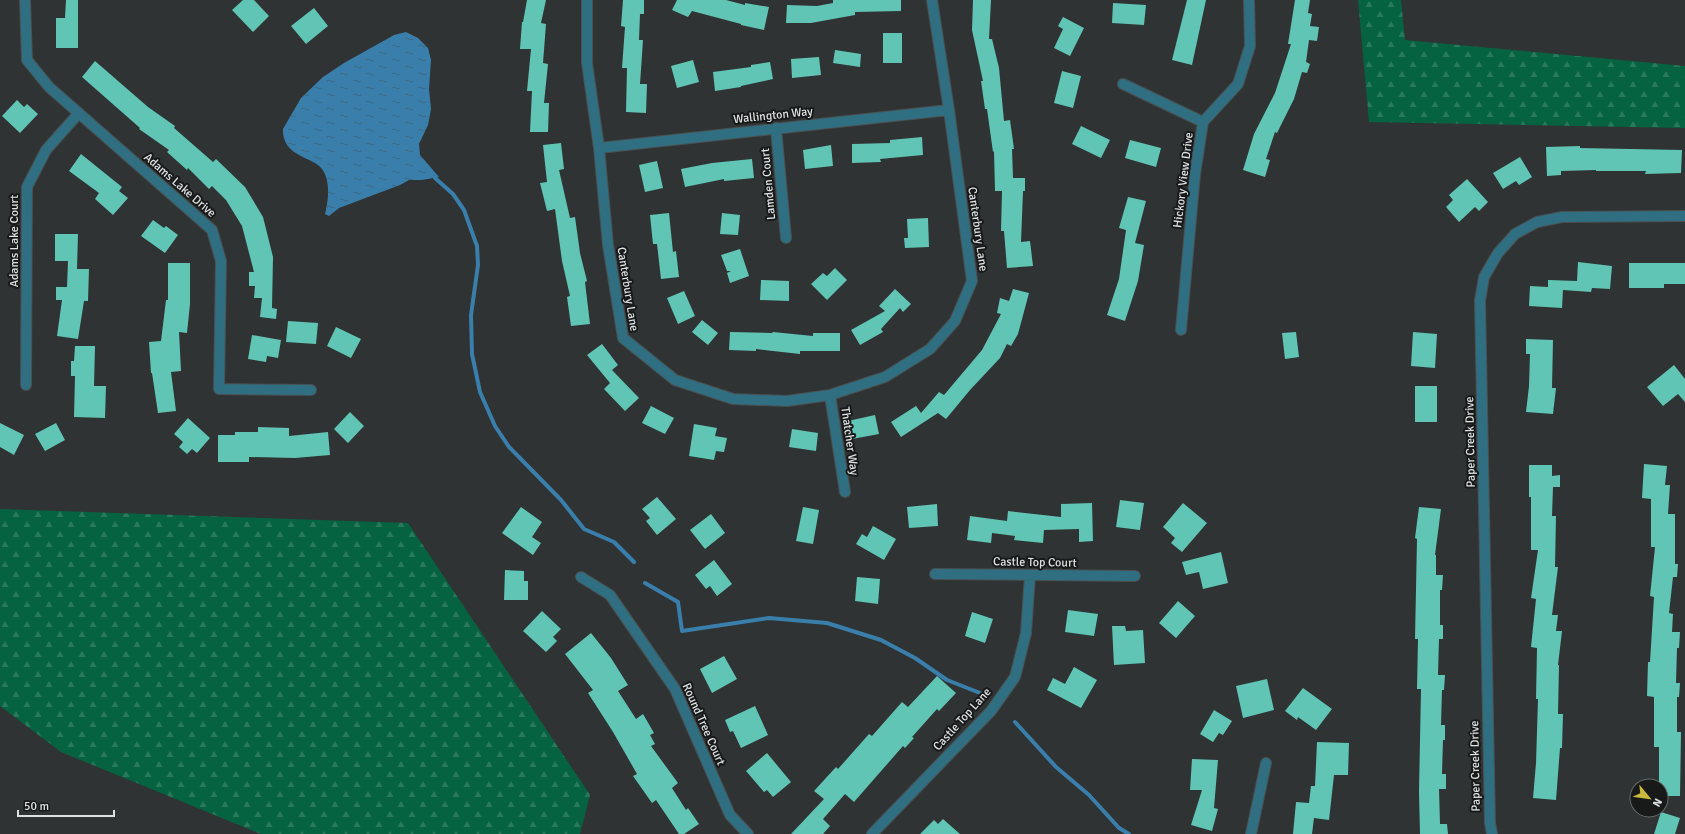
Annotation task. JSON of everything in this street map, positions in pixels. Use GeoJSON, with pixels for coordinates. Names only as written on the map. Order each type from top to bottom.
{"type":"FeatureCollection","features":[{"type":"Feature","properties":{"kind":"street","name":"Adams Lake Drive"},"geometry":{"type":"LineString","coordinates":[[25,0],[27,60],[49,87],[212,230],[221,261],[219,389],[311,390]]}},
{"type":"Feature","properties":{"kind":"street","name":"Canterbury Lane"},"geometry":{"type":"LineString","coordinates":[[587,0],[587,63],[599,148],[608,245],[623,338],[676,380],[733,399],[787,401],[830,395],[885,378],[930,349],[955,321],[972,281],[949,110],[932,0]]}},
{"type":"Feature","properties":{"kind":"street","name":"Hickory View Drive"},"geometry":{"type":"LineString","coordinates":[[1181,330],[1195,174],[1203,122],[1238,84],[1250,46],[1249,0]]}},
{"type":"Feature","properties":{"kind":"street"},"geometry":{"type":"LineString","coordinates":[[1122,84],[1203,122]]}},
{"type":"Feature","properties":{"kind":"street","name":"Wallington Way"},"geometry":{"type":"LineString","coordinates":[[599,148],[949,110]]}},
{"type":"Feature","properties":{"kind":"street","name":"Adams Lake Court"},"geometry":{"type":"LineString","coordinates":[[26,385],[27,187],[46,150],[79,113]]}},
{"type":"Feature","properties":{"kind":"street","name":"Lamden Court"},"geometry":{"type":"LineString","coordinates":[[776,128],[786,238]]}},
{"type":"Feature","properties":{"kind":"street","name":"Paper Creek Drive"},"geometry":{"type":"LineString","coordinates":[[1492,834],[1490,823],[1480,301],[1484,277],[1498,253],[1515,234],[1537,222],[1562,217],[1685,216]]}},
{"type":"Feature","properties":{"kind":"street","name":"Thatcher Way"},"geometry":{"type":"LineString","coordinates":[[830,395],[845,492]]}},
{"type":"Feature","properties":{"kind":"street","name":"Castle Top Court"},"geometry":{"type":"LineString","coordinates":[[935,574],[1135,576]]}},
{"type":"Feature","properties":{"kind":"street","name":"Castle Top Lane"},"geometry":{"type":"LineString","coordinates":[[872,834],[991,710],[1015,677],[1026,633],[1030,575]]}},
{"type":"Feature","properties":{"kind":"street","name":"Round Tree Court"},"geometry":{"type":"LineString","coordinates":[[581,578],[610,595],[675,689],[730,815],[748,834]]}},
{"type":"Feature","properties":{"kind":"street"},"geometry":{"type":"LineString","coordinates":[[1251,834],[1266,763]]}},
{"type":"Feature","properties":{"kind":"green space"},"geometry":{"type":"Polygon","coordinates":[[[1358,0],[1401,0],[1405,40],[1685,66],[1685,128],[1369,122],[1358,0]]]}},
{"type":"Feature","properties":{"kind":"green space"},"geometry":{"type":"Polygon","coordinates":[[[0,509],[408,523],[590,795],[580,834],[261,834],[61,752],[0,706],[0,509]]]}},
{"type":"Feature","properties":{"kind":"water"},"geometry":{"type":"Polygon","coordinates":[[[406,32],[418,38],[428,48],[431,60],[429,89],[431,109],[428,125],[419,144],[420,155],[439,177],[422,180],[409,180],[400,185],[339,208],[329,216],[325,214],[328,201],[328,186],[324,173],[315,163],[290,149],[284,139],[283,129],[301,98],[323,77],[344,63],[394,35],[406,32]]]}},
{"type":"Feature","properties":{"kind":"building"},"geometry":{"type":"Polygon","coordinates":[[[66,0],[78,0],[78,48],[56,48],[56,18],[65,18],[66,0]]]}},
{"type":"Feature","properties":{"kind":"building"},"geometry":{"type":"Polygon","coordinates":[[[243,0],[254,0],[269,16],[253,32],[232,10],[243,0]]]}},
{"type":"Feature","properties":{"kind":"building"},"geometry":{"type":"Polygon","coordinates":[[[527,0],[546,0],[541,23],[546,24],[543,63],[548,64],[544,103],[549,103],[548,132],[530,132],[532,91],[527,91],[531,49],[520,49],[522,22],[527,0]]]}},
{"type":"Feature","properties":{"kind":"building"},"geometry":{"type":"Polygon","coordinates":[[[623,0],[644,0],[644,14],[640,14],[639,40],[643,40],[640,84],[647,84],[646,113],[626,112],[627,68],[622,68],[625,27],[621,26],[623,0]]]}},
{"type":"Feature","properties":{"kind":"building"},"geometry":{"type":"Polygon","coordinates":[[[677,0],[726,0],[745,5],[745,3],[769,7],[764,30],[692,11],[688,17],[672,10],[677,0]]]}},
{"type":"Feature","properties":{"kind":"building"},"geometry":{"type":"Polygon","coordinates":[[[833,0],[901,0],[901,11],[855,12],[855,15],[811,23],[786,23],[787,5],[817,6],[833,3],[833,0]]]}},
{"type":"Feature","properties":{"kind":"building"},"geometry":{"type":"Polygon","coordinates":[[[973,0],[991,0],[989,39],[992,39],[999,68],[1004,121],[1010,120],[1014,149],[1012,149],[1013,178],[1025,178],[1021,242],[1030,241],[1033,266],[1007,268],[1004,231],[1001,231],[1002,191],[995,191],[994,151],[993,152],[987,109],[985,109],[981,81],[983,81],[972,30],[973,0]]]}},
{"type":"Feature","properties":{"kind":"building"},"geometry":{"type":"Polygon","coordinates":[[[1187,0],[1206,0],[1192,65],[1172,60],[1187,0]]]}},
{"type":"Feature","properties":{"kind":"building"},"geometry":{"type":"Polygon","coordinates":[[[1295,0],[1310,0],[1308,13],[1312,14],[1310,26],[1319,27],[1317,41],[1309,40],[1306,62],[1310,64],[1307,73],[1302,72],[1294,99],[1277,133],[1275,132],[1266,159],[1270,160],[1265,177],[1243,170],[1254,134],[1275,93],[1291,44],[1288,44],[1295,0]]]}},
{"type":"Feature","properties":{"kind":"building"},"geometry":{"type":"Polygon","coordinates":[[[1113,3],[1146,5],[1144,25],[1112,23],[1113,3]]]}},
{"type":"Feature","properties":{"kind":"building"},"geometry":{"type":"Polygon","coordinates":[[[314,8],[328,26],[306,44],[291,26],[314,8]]]}},
{"type":"Feature","properties":{"kind":"building"},"geometry":{"type":"Polygon","coordinates":[[[1063,17],[1084,28],[1070,56],[1054,48],[1063,29],[1058,26],[1063,17]]]}},
{"type":"Feature","properties":{"kind":"building"},"geometry":{"type":"Polygon","coordinates":[[[883,33],[902,33],[902,63],[883,63],[883,33]]]}},
{"type":"Feature","properties":{"kind":"building"},"geometry":{"type":"Polygon","coordinates":[[[835,50],[861,54],[860,67],[833,63],[835,50]]]}},
{"type":"Feature","properties":{"kind":"building"},"geometry":{"type":"Polygon","coordinates":[[[819,57],[821,75],[792,78],[791,59],[819,57]]]}},
{"type":"Feature","properties":{"kind":"building"},"geometry":{"type":"Polygon","coordinates":[[[693,60],[699,82],[677,88],[671,66],[693,60]]]}},
{"type":"Feature","properties":{"kind":"building"},"geometry":{"type":"Polygon","coordinates":[[[95,61],[148,107],[175,126],[174,128],[213,162],[216,159],[245,187],[263,217],[273,257],[272,308],[277,309],[276,319],[260,317],[262,298],[254,298],[255,286],[249,286],[249,272],[254,272],[242,226],[226,200],[212,186],[209,189],[188,168],[187,170],[167,152],[169,150],[139,129],[140,128],[82,77],[95,61]]]}},
{"type":"Feature","properties":{"kind":"building"},"geometry":{"type":"Polygon","coordinates":[[[770,62],[773,79],[741,87],[715,91],[713,72],[751,67],[751,65],[770,62]]]}},
{"type":"Feature","properties":{"kind":"building"},"geometry":{"type":"Polygon","coordinates":[[[1062,71],[1081,76],[1073,108],[1054,103],[1062,71]]]}},
{"type":"Feature","properties":{"kind":"building"},"geometry":{"type":"Polygon","coordinates":[[[17,100],[24,107],[27,104],[38,114],[20,133],[2,116],[17,100]]]}},
{"type":"Feature","properties":{"kind":"building"},"geometry":{"type":"Polygon","coordinates":[[[1081,126],[1110,140],[1101,158],[1072,144],[1081,126]]]}},
{"type":"Feature","properties":{"kind":"building"},"geometry":{"type":"Polygon","coordinates":[[[922,137],[923,155],[880,159],[881,162],[852,163],[852,144],[890,143],[890,140],[922,137]]]}},
{"type":"Feature","properties":{"kind":"building"},"geometry":{"type":"Polygon","coordinates":[[[1130,140],[1161,148],[1156,167],[1125,158],[1130,140]]]}},
{"type":"Feature","properties":{"kind":"building"},"geometry":{"type":"Polygon","coordinates":[[[561,143],[564,169],[559,170],[570,218],[575,217],[580,253],[587,281],[585,282],[590,324],[571,326],[567,297],[570,296],[562,261],[555,209],[547,211],[540,183],[547,182],[543,145],[561,143]]]}},
{"type":"Feature","properties":{"kind":"building"},"geometry":{"type":"Polygon","coordinates":[[[831,145],[833,166],[805,169],[803,150],[831,145]]]}},
{"type":"Feature","properties":{"kind":"building"},"geometry":{"type":"Polygon","coordinates":[[[1580,146],[1580,148],[1682,150],[1681,173],[1645,174],[1646,171],[1596,170],[1561,171],[1561,175],[1547,176],[1546,147],[1580,146]]]}},
{"type":"Feature","properties":{"kind":"building"},"geometry":{"type":"Polygon","coordinates":[[[81,154],[122,187],[119,191],[128,198],[113,215],[95,199],[99,193],[69,171],[81,154]]]}},
{"type":"Feature","properties":{"kind":"building"},"geometry":{"type":"Polygon","coordinates":[[[1520,157],[1532,177],[1519,185],[1516,181],[1503,189],[1493,173],[1520,157]]]}},
{"type":"Feature","properties":{"kind":"building"},"geometry":{"type":"Polygon","coordinates":[[[752,159],[754,178],[724,181],[724,179],[685,187],[681,169],[712,163],[752,159]]]}},
{"type":"Feature","properties":{"kind":"building"},"geometry":{"type":"Polygon","coordinates":[[[657,161],[663,188],[645,192],[639,165],[657,161]]]}},
{"type":"Feature","properties":{"kind":"building"},"geometry":{"type":"Polygon","coordinates":[[[1467,179],[1488,202],[1479,211],[1475,207],[1459,222],[1446,207],[1453,200],[1449,195],[1467,179]]]}},
{"type":"Feature","properties":{"kind":"building"},"geometry":{"type":"Polygon","coordinates":[[[1128,197],[1146,201],[1135,243],[1144,245],[1138,281],[1125,321],[1107,315],[1119,279],[1126,230],[1119,228],[1128,197]]]}},
{"type":"Feature","properties":{"kind":"building"},"geometry":{"type":"Polygon","coordinates":[[[669,213],[673,252],[676,251],[679,277],[661,279],[657,244],[653,244],[650,215],[669,213]]]}},
{"type":"Feature","properties":{"kind":"building"},"geometry":{"type":"Polygon","coordinates":[[[722,213],[740,215],[738,235],[720,234],[722,213]]]}},
{"type":"Feature","properties":{"kind":"building"},"geometry":{"type":"Polygon","coordinates":[[[928,218],[929,247],[905,248],[904,238],[908,238],[907,219],[928,218]]]}},
{"type":"Feature","properties":{"kind":"building"},"geometry":{"type":"Polygon","coordinates":[[[153,220],[164,228],[166,226],[178,235],[165,253],[141,236],[153,220]]]}},
{"type":"Feature","properties":{"kind":"building"},"geometry":{"type":"Polygon","coordinates":[[[55,234],[78,234],[77,269],[89,269],[88,301],[84,301],[78,339],[57,336],[62,300],[56,300],[56,287],[67,287],[68,261],[55,261],[55,234]]]}},
{"type":"Feature","properties":{"kind":"building"},"geometry":{"type":"Polygon","coordinates":[[[740,249],[749,276],[730,283],[727,273],[731,271],[727,271],[721,255],[740,249]]]}},
{"type":"Feature","properties":{"kind":"building"},"geometry":{"type":"Polygon","coordinates":[[[1578,262],[1612,266],[1610,289],[1592,288],[1591,292],[1563,290],[1562,308],[1529,306],[1530,286],[1548,287],[1548,280],[1577,281],[1578,262]]]}},
{"type":"Feature","properties":{"kind":"building"},"geometry":{"type":"Polygon","coordinates":[[[168,263],[190,263],[190,304],[187,333],[179,332],[181,371],[171,372],[176,411],[158,413],[151,373],[149,342],[161,341],[166,300],[168,300],[168,263]]]}},
{"type":"Feature","properties":{"kind":"building"},"geometry":{"type":"Polygon","coordinates":[[[1629,263],[1685,263],[1685,284],[1664,284],[1664,288],[1629,288],[1629,263]]]}},
{"type":"Feature","properties":{"kind":"building"},"geometry":{"type":"Polygon","coordinates":[[[835,268],[847,280],[827,300],[811,284],[823,273],[827,276],[835,268]]]}},
{"type":"Feature","properties":{"kind":"building"},"geometry":{"type":"Polygon","coordinates":[[[761,280],[789,281],[789,301],[760,300],[761,280]]]}},
{"type":"Feature","properties":{"kind":"building"},"geometry":{"type":"Polygon","coordinates":[[[895,289],[911,304],[903,312],[900,308],[881,329],[883,332],[860,345],[851,330],[885,311],[879,306],[895,289]]]}},
{"type":"Feature","properties":{"kind":"building"},"geometry":{"type":"Polygon","coordinates":[[[1013,289],[1029,293],[1018,334],[1011,346],[1007,344],[1000,358],[970,390],[946,419],[938,413],[901,437],[891,422],[916,406],[921,413],[939,392],[944,395],[982,350],[1001,314],[997,313],[1000,298],[1009,301],[1013,289]]]}},
{"type":"Feature","properties":{"kind":"building"},"geometry":{"type":"Polygon","coordinates":[[[684,291],[695,316],[678,324],[667,298],[684,291]]]}},
{"type":"Feature","properties":{"kind":"building"},"geometry":{"type":"Polygon","coordinates":[[[702,320],[718,333],[708,345],[692,332],[702,320]]]}},
{"type":"Feature","properties":{"kind":"building"},"geometry":{"type":"Polygon","coordinates":[[[288,321],[318,323],[316,344],[286,342],[288,321]]]}},
{"type":"Feature","properties":{"kind":"building"},"geometry":{"type":"Polygon","coordinates":[[[336,327],[361,339],[351,358],[327,346],[336,327]]]}},
{"type":"Feature","properties":{"kind":"building"},"geometry":{"type":"Polygon","coordinates":[[[730,332],[773,332],[813,336],[813,333],[840,333],[840,351],[800,351],[800,354],[756,349],[756,351],[729,350],[730,332]]]}},
{"type":"Feature","properties":{"kind":"building"},"geometry":{"type":"Polygon","coordinates":[[[1296,332],[1299,357],[1285,359],[1282,333],[1296,332]]]}},
{"type":"Feature","properties":{"kind":"building"},"geometry":{"type":"Polygon","coordinates":[[[1413,332],[1437,334],[1435,368],[1411,366],[1413,332]]]}},
{"type":"Feature","properties":{"kind":"building"},"geometry":{"type":"Polygon","coordinates":[[[252,335],[281,340],[278,358],[267,356],[266,362],[248,359],[252,335]]]}},
{"type":"Feature","properties":{"kind":"building"},"geometry":{"type":"Polygon","coordinates":[[[1526,339],[1553,340],[1552,388],[1556,388],[1553,414],[1526,412],[1529,386],[1530,354],[1526,354],[1526,339]]]}},
{"type":"Feature","properties":{"kind":"building"},"geometry":{"type":"Polygon","coordinates":[[[602,344],[618,365],[612,370],[639,398],[625,411],[604,389],[610,383],[587,355],[602,344]]]}},
{"type":"Feature","properties":{"kind":"building"},"geometry":{"type":"Polygon","coordinates":[[[75,346],[95,346],[94,386],[106,386],[105,418],[74,417],[75,376],[71,376],[71,361],[74,361],[75,346]]]}},
{"type":"Feature","properties":{"kind":"building"},"geometry":{"type":"Polygon","coordinates":[[[1674,365],[1685,379],[1685,402],[1678,394],[1663,406],[1647,387],[1674,365]]]}},
{"type":"Feature","properties":{"kind":"building"},"geometry":{"type":"Polygon","coordinates":[[[1415,386],[1437,386],[1437,422],[1415,422],[1415,386]]]}},
{"type":"Feature","properties":{"kind":"building"},"geometry":{"type":"Polygon","coordinates":[[[651,406],[674,418],[665,434],[642,423],[651,406]]]}},
{"type":"Feature","properties":{"kind":"building"},"geometry":{"type":"Polygon","coordinates":[[[350,412],[364,426],[348,443],[334,429],[350,412]]]}},
{"type":"Feature","properties":{"kind":"building"},"geometry":{"type":"Polygon","coordinates":[[[875,415],[879,434],[852,439],[848,421],[875,415]]]}},
{"type":"Feature","properties":{"kind":"building"},"geometry":{"type":"Polygon","coordinates":[[[188,418],[210,438],[197,453],[192,449],[187,454],[179,447],[183,442],[174,434],[188,418]]]}},
{"type":"Feature","properties":{"kind":"building"},"geometry":{"type":"Polygon","coordinates":[[[0,423],[24,435],[14,455],[0,447],[0,423]]]}},
{"type":"Feature","properties":{"kind":"building"},"geometry":{"type":"Polygon","coordinates":[[[56,423],[65,440],[45,451],[35,434],[56,423]]]}},
{"type":"Feature","properties":{"kind":"building"},"geometry":{"type":"Polygon","coordinates":[[[694,424],[717,428],[715,436],[727,438],[724,452],[716,451],[714,460],[689,456],[694,424]]]}},
{"type":"Feature","properties":{"kind":"building"},"geometry":{"type":"Polygon","coordinates":[[[258,427],[289,428],[289,436],[328,432],[330,455],[295,458],[249,457],[249,462],[218,462],[218,435],[235,435],[235,432],[258,432],[258,427]]]}},
{"type":"Feature","properties":{"kind":"building"},"geometry":{"type":"Polygon","coordinates":[[[792,429],[818,433],[816,451],[789,447],[792,429]]]}},
{"type":"Feature","properties":{"kind":"building"},"geometry":{"type":"Polygon","coordinates":[[[1644,464],[1667,466],[1665,485],[1670,485],[1668,514],[1675,514],[1675,564],[1678,564],[1677,577],[1673,577],[1669,613],[1673,614],[1672,632],[1680,632],[1679,648],[1677,648],[1676,683],[1680,683],[1679,697],[1677,697],[1677,732],[1681,732],[1680,796],[1669,796],[1669,778],[1659,778],[1659,747],[1654,747],[1654,697],[1647,696],[1648,662],[1650,662],[1654,597],[1650,596],[1655,547],[1651,547],[1651,499],[1642,498],[1644,464]]]}},
{"type":"Feature","properties":{"kind":"building"},"geometry":{"type":"Polygon","coordinates":[[[1529,465],[1552,465],[1552,476],[1560,475],[1560,487],[1553,487],[1552,516],[1556,516],[1555,567],[1558,567],[1552,615],[1558,615],[1556,631],[1562,631],[1558,665],[1558,714],[1563,714],[1562,748],[1560,748],[1556,800],[1533,798],[1536,763],[1538,699],[1536,699],[1537,648],[1531,647],[1536,599],[1531,598],[1538,550],[1531,550],[1531,497],[1529,497],[1529,465]]]}},
{"type":"Feature","properties":{"kind":"building"},"geometry":{"type":"Polygon","coordinates":[[[657,497],[676,519],[657,535],[646,521],[650,518],[642,509],[657,497]]]}},
{"type":"Feature","properties":{"kind":"building"},"geometry":{"type":"Polygon","coordinates":[[[1120,500],[1144,503],[1140,530],[1116,527],[1120,500]]]}},
{"type":"Feature","properties":{"kind":"building"},"geometry":{"type":"Polygon","coordinates":[[[1092,503],[1093,541],[1079,542],[1079,529],[1044,530],[1043,543],[1014,540],[1015,536],[992,533],[991,543],[967,540],[970,516],[1007,521],[1008,511],[1061,517],[1061,504],[1092,503]]]}},
{"type":"Feature","properties":{"kind":"building"},"geometry":{"type":"Polygon","coordinates":[[[1183,503],[1207,523],[1182,552],[1171,543],[1175,538],[1163,527],[1183,503]]]}},
{"type":"Feature","properties":{"kind":"building"},"geometry":{"type":"Polygon","coordinates":[[[937,504],[938,526],[909,528],[907,507],[937,504]]]}},
{"type":"Feature","properties":{"kind":"building"},"geometry":{"type":"Polygon","coordinates":[[[521,507],[542,522],[532,537],[541,543],[533,555],[502,533],[521,507]]]}},
{"type":"Feature","properties":{"kind":"building"},"geometry":{"type":"Polygon","coordinates":[[[803,507],[819,510],[813,544],[796,541],[803,507]]]}},
{"type":"Feature","properties":{"kind":"building"},"geometry":{"type":"Polygon","coordinates":[[[1419,507],[1441,509],[1435,555],[1436,575],[1443,575],[1442,590],[1440,590],[1440,625],[1443,625],[1443,639],[1439,639],[1438,675],[1445,675],[1444,690],[1442,690],[1441,725],[1445,725],[1442,774],[1446,774],[1446,789],[1439,789],[1440,824],[1447,824],[1448,834],[1420,834],[1419,792],[1421,689],[1417,689],[1418,639],[1415,639],[1417,539],[1415,538],[1419,507]]]}},
{"type":"Feature","properties":{"kind":"building"},"geometry":{"type":"Polygon","coordinates":[[[711,514],[725,533],[705,549],[690,530],[711,514]]]}},
{"type":"Feature","properties":{"kind":"building"},"geometry":{"type":"Polygon","coordinates":[[[873,526],[896,539],[884,560],[856,544],[862,534],[867,537],[873,526]]]}},
{"type":"Feature","properties":{"kind":"building"},"geometry":{"type":"Polygon","coordinates":[[[1221,552],[1228,583],[1203,589],[1199,572],[1186,575],[1182,562],[1221,552]]]}},
{"type":"Feature","properties":{"kind":"building"},"geometry":{"type":"Polygon","coordinates":[[[714,560],[732,584],[717,596],[710,586],[706,589],[695,575],[714,560]]]}},
{"type":"Feature","properties":{"kind":"building"},"geometry":{"type":"Polygon","coordinates":[[[505,570],[524,571],[524,581],[528,581],[528,600],[504,600],[505,570]]]}},
{"type":"Feature","properties":{"kind":"building"},"geometry":{"type":"Polygon","coordinates":[[[857,577],[880,579],[878,604],[855,601],[857,577]]]}},
{"type":"Feature","properties":{"kind":"building"},"geometry":{"type":"Polygon","coordinates":[[[1178,601],[1195,616],[1176,638],[1159,623],[1178,601]]]}},
{"type":"Feature","properties":{"kind":"building"},"geometry":{"type":"Polygon","coordinates":[[[1068,610],[1098,614],[1094,636],[1065,632],[1068,610]]]}},
{"type":"Feature","properties":{"kind":"building"},"geometry":{"type":"Polygon","coordinates":[[[542,611],[561,629],[553,637],[557,641],[546,652],[523,631],[542,611]]]}},
{"type":"Feature","properties":{"kind":"building"},"geometry":{"type":"Polygon","coordinates":[[[972,612],[993,619],[985,643],[965,636],[972,612]]]}},
{"type":"Feature","properties":{"kind":"building"},"geometry":{"type":"Polygon","coordinates":[[[1112,626],[1125,626],[1126,631],[1143,630],[1145,663],[1114,665],[1112,626]]]}},
{"type":"Feature","properties":{"kind":"building"},"geometry":{"type":"Polygon","coordinates":[[[591,633],[611,658],[628,685],[618,691],[636,719],[643,714],[654,733],[650,735],[655,744],[651,746],[678,783],[672,788],[686,810],[688,808],[699,824],[684,834],[679,834],[656,800],[652,803],[633,776],[637,774],[613,732],[588,693],[593,690],[565,654],[591,633]]]}},
{"type":"Feature","properties":{"kind":"building"},"geometry":{"type":"Polygon","coordinates":[[[724,656],[737,679],[712,693],[700,669],[724,656]]]}},
{"type":"Feature","properties":{"kind":"building"},"geometry":{"type":"Polygon","coordinates":[[[1074,667],[1097,680],[1081,708],[1047,690],[1053,678],[1065,684],[1074,667]]]}},
{"type":"Feature","properties":{"kind":"building"},"geometry":{"type":"Polygon","coordinates":[[[937,676],[956,693],[939,711],[937,709],[912,737],[914,738],[905,748],[903,746],[854,802],[845,794],[823,819],[830,826],[823,834],[791,834],[824,799],[814,791],[836,767],[838,769],[869,734],[872,736],[902,702],[908,707],[937,676]]]}},
{"type":"Feature","properties":{"kind":"building"},"geometry":{"type":"Polygon","coordinates":[[[1267,679],[1274,710],[1243,718],[1236,686],[1267,679]]]}},
{"type":"Feature","properties":{"kind":"building"},"geometry":{"type":"Polygon","coordinates":[[[1303,688],[1332,709],[1316,730],[1298,717],[1297,720],[1285,711],[1303,688]]]}},
{"type":"Feature","properties":{"kind":"building"},"geometry":{"type":"Polygon","coordinates":[[[755,706],[768,735],[741,748],[733,731],[730,732],[725,720],[755,706]]]}},
{"type":"Feature","properties":{"kind":"building"},"geometry":{"type":"Polygon","coordinates":[[[1214,710],[1232,721],[1223,735],[1219,733],[1213,742],[1200,734],[1214,710]]]}},
{"type":"Feature","properties":{"kind":"building"},"geometry":{"type":"Polygon","coordinates":[[[1317,742],[1349,743],[1348,775],[1334,775],[1329,820],[1314,818],[1312,834],[1293,834],[1296,802],[1309,803],[1311,786],[1315,786],[1317,742]]]}},
{"type":"Feature","properties":{"kind":"building"},"geometry":{"type":"Polygon","coordinates":[[[767,753],[791,782],[773,797],[767,790],[764,792],[746,771],[767,753]]]}},
{"type":"Feature","properties":{"kind":"building"},"geometry":{"type":"Polygon","coordinates":[[[1192,759],[1218,760],[1214,808],[1218,809],[1212,831],[1191,825],[1202,790],[1190,790],[1192,759]]]}},
{"type":"Feature","properties":{"kind":"building"},"geometry":{"type":"Polygon","coordinates":[[[1669,815],[1680,818],[1675,834],[1654,834],[1659,818],[1669,818],[1669,815]]]}},
{"type":"Feature","properties":{"kind":"building"},"geometry":{"type":"Polygon","coordinates":[[[943,819],[960,834],[920,834],[934,820],[938,824],[943,819]]]}},
{"type":"Feature","properties":{"kind":"waterway"},"geometry":{"type":"LineString","coordinates":[[435,178],[453,194],[464,210],[477,246],[478,265],[471,315],[472,354],[480,392],[495,426],[509,447],[561,500],[584,529],[614,542],[634,562]]}},
{"type":"Feature","properties":{"kind":"waterway"},"geometry":{"type":"LineString","coordinates":[[645,583],[678,602],[682,631],[769,618],[827,623],[881,640],[915,658],[947,680],[980,693]]}},
{"type":"Feature","properties":{"kind":"waterway"},"geometry":{"type":"LineString","coordinates":[[1015,722],[1056,767],[1089,795],[1119,828],[1129,834]]}}]}
